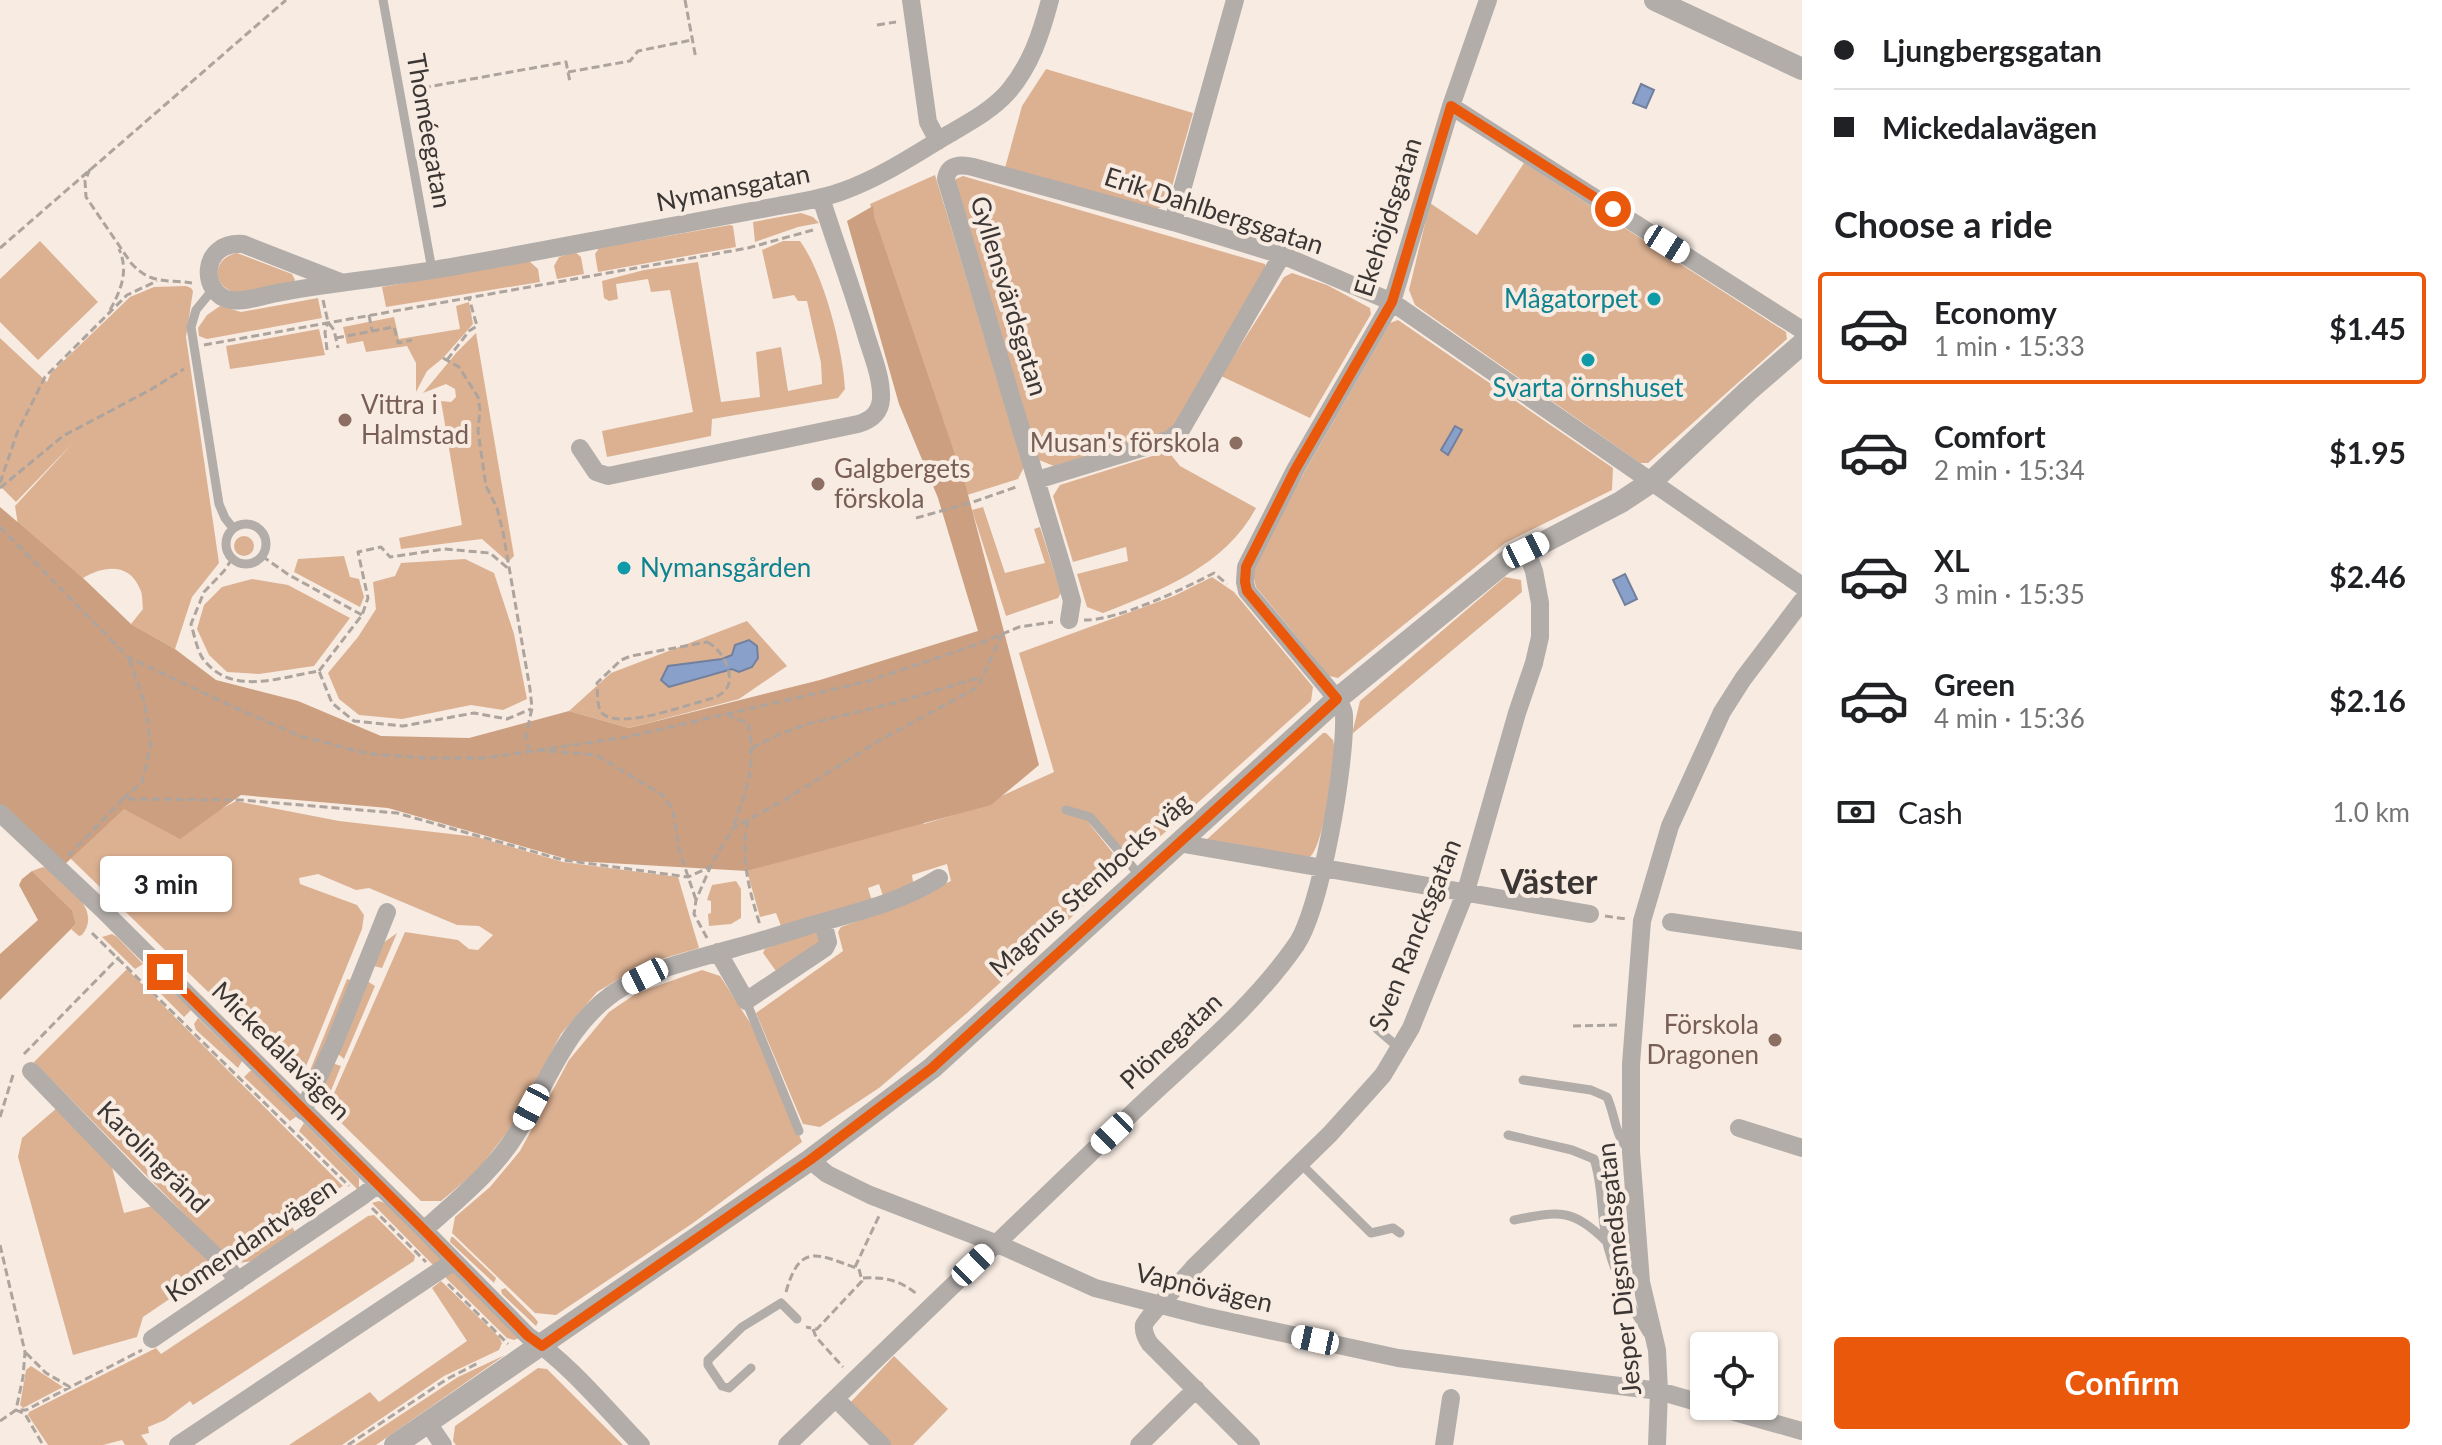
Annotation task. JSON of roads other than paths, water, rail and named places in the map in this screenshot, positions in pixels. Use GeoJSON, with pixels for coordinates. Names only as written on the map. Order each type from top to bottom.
{"type":"FeatureCollection","features":[{"type":"Feature","properties":{"kind":"street"},"geometry":{"type":"LineString","coordinates":[[911,0],[928,122],[938,141]]}},
{"type":"Feature","properties":{"kind":"street","name":"Nymansgatan"},"geometry":{"type":"LineString","coordinates":[[340,282],[243,244],[228,243],[210,260],[207,270],[218,294],[229,300],[247,300],[320,285],[432,270],[821,198],[877,177],[985,113],[1007,93],[1027,66],[1039,41],[1050,0]]}},
{"type":"Feature","properties":{"kind":"street"},"geometry":{"type":"LineString","coordinates":[[1173,222],[1235,0]]}},
{"type":"Feature","properties":{"kind":"street","name":"Ekehöjdsgatan"},"geometry":{"type":"LineString","coordinates":[[1337,699],[1247,591],[1246,567],[1295,470],[1392,302],[1451,106],[1488,0]]}},
{"type":"Feature","properties":{"kind":"street"},"geometry":{"type":"LineString","coordinates":[[1655,0],[1802,69]]}},
{"type":"Feature","properties":{"kind":"street"},"geometry":{"type":"LineString","coordinates":[[1451,106],[1802,330]]}},
{"type":"Feature","properties":{"kind":"street","name":"Erik Dahlbergsgatan"},"geometry":{"type":"LineString","coordinates":[[947,173],[957,165],[964,165],[1173,222],[1282,255],[1392,302],[1802,586]]}},
{"type":"Feature","properties":{"kind":"street","name":"Gyllensvärdsgatan"},"geometry":{"type":"LineString","coordinates":[[947,173],[946,179],[1072,601],[1069,620]]}},
{"type":"Feature","properties":{"kind":"street"},"geometry":{"type":"LineString","coordinates":[[580,448],[596,472],[608,476],[858,424],[873,417],[879,409],[881,398],[879,381],[821,198]]}},
{"type":"Feature","properties":{"kind":"street"},"geometry":{"type":"LineString","coordinates":[[1037,480],[1170,439],[1181,430],[1282,255]]}},
{"type":"Feature","properties":{"kind":"street","name":"Magnus Stenbocks väg"},"geometry":{"type":"LineString","coordinates":[[395,1445],[810,1160],[932,1068],[1337,699],[1478,582],[1526,550],[1621,502],[1651,482],[1802,344]]}},
{"type":"Feature","properties":{"kind":"street","name":"Sven Rancksgatan"},"geometry":{"type":"LineString","coordinates":[[1196,1389],[1150,1344],[1144,1335],[1144,1326],[1148,1317],[1193,1268],[1330,1134],[1383,1075],[1420,1007],[1466,891],[1540,637],[1540,603],[1526,550]]}},
{"type":"Feature","properties":{"kind":"street","name":"Jesper Digsmedsgatan"},"geometry":{"type":"LineString","coordinates":[[1657,1445],[1657,1350],[1641,1282],[1631,1152],[1631,1064],[1642,921],[1670,826],[1722,712],[1802,601]]}},
{"type":"Feature","properties":{"kind":"street","name":"Plönegatan"},"geometry":{"type":"LineString","coordinates":[[787,1445],[1238,1014],[1299,941],[1314,903],[1340,770],[1344,712],[1337,699]]}},
{"type":"Feature","properties":{"kind":"street","name":"Mickedalavägen"},"geometry":{"type":"LineString","coordinates":[[0,813],[102,909],[641,1445]]}},
{"type":"Feature","properties":{"kind":"street"},"geometry":{"type":"LineString","coordinates":[[1178,843],[1590,914]]}},
{"type":"Feature","properties":{"kind":"street"},"geometry":{"type":"LineString","coordinates":[[424,1230],[467,1191],[502,1153],[517,1134],[559,1055],[592,1010],[622,987],[715,949],[886,904],[939,878]]}},
{"type":"Feature","properties":{"kind":"street"},"geometry":{"type":"LineString","coordinates":[[303,1111],[355,995],[387,912]]}},
{"type":"Feature","properties":{"kind":"street"},"geometry":{"type":"LineString","coordinates":[[715,949],[746,1001],[825,948],[828,942],[823,922]]}},
{"type":"Feature","properties":{"kind":"street"},"geometry":{"type":"LineString","coordinates":[[1671,922],[1802,941]]}},
{"type":"Feature","properties":{"kind":"street","name":"Karolingränd"},"geometry":{"type":"LineString","coordinates":[[21,1068],[238,1281]]}},
{"type":"Feature","properties":{"kind":"street"},"geometry":{"type":"LineString","coordinates":[[1739,1128],[1802,1148]]}},
{"type":"Feature","properties":{"kind":"street","name":"Vapnövägen"},"geometry":{"type":"LineString","coordinates":[[810,1160],[827,1174],[870,1195],[996,1243],[1095,1288],[1204,1316],[1398,1358],[1659,1391],[1690,1400]]}},
{"type":"Feature","properties":{"kind":"street","name":"Komendantvägen"},"geometry":{"type":"LineString","coordinates":[[152,1339],[378,1184]]}},
{"type":"Feature","properties":{"kind":"street"},"geometry":{"type":"LineString","coordinates":[[178,1445],[454,1261]]}},
{"type":"Feature","properties":{"kind":"street"},"geometry":{"type":"LineString","coordinates":[[1139,1445],[1196,1389],[1251,1445]]}},
{"type":"Feature","properties":{"kind":"street"},"geometry":{"type":"LineString","coordinates":[[1444,1445],[1451,1398]]}},
{"type":"Feature","properties":{"kind":"street"},"geometry":{"type":"LineString","coordinates":[[836,1399],[882,1445]]}},
{"type":"Feature","properties":{"kind":"street"},"geometry":{"type":"LineString","coordinates":[[1763,1420],[1802,1431]]}},
{"type":"Feature","properties":{"kind":"street"},"geometry":{"type":"LineString","coordinates":[[428,1423],[443,1445]]}},
{"type":"Feature","properties":{"kind":"lane","name":"Thoméegatan"},"geometry":{"type":"LineString","coordinates":[[383,0],[432,270]]}},
{"type":"Feature","properties":{"kind":"lane"},"geometry":{"type":"LineString","coordinates":[[214,288],[196,310],[191,327],[219,504],[233,528]]}},
{"type":"Feature","properties":{"kind":"lane"},"geometry":{"type":"LineString","coordinates":[[245,524],[257,527],[265,537],[262,556],[257,561],[244,564],[232,559],[226,540],[233,528],[245,524]]}},
{"type":"Feature","properties":{"kind":"lane"},"geometry":{"type":"LineString","coordinates":[[1066,810],[1090,817],[1141,877]]}},
{"type":"Feature","properties":{"kind":"lane"},"geometry":{"type":"LineString","coordinates":[[746,1001],[799,1131]]}},
{"type":"Feature","properties":{"kind":"lane"},"geometry":{"type":"LineString","coordinates":[[1377,1029],[1399,1048]]}},
{"type":"Feature","properties":{"kind":"lane"},"geometry":{"type":"LineString","coordinates":[[1523,1080],[1591,1090],[1607,1097],[1620,1142],[1631,1152]]}},
{"type":"Feature","properties":{"kind":"lane"},"geometry":{"type":"LineString","coordinates":[[1508,1135],[1572,1150],[1594,1159],[1600,1177],[1607,1242],[1631,1307],[1657,1350]]}},
{"type":"Feature","properties":{"kind":"lane"},"geometry":{"type":"LineString","coordinates":[[1299,1162],[1371,1233],[1393,1228],[1400,1233]]}},
{"type":"Feature","properties":{"kind":"lane"},"geometry":{"type":"LineString","coordinates":[[1514,1220],[1545,1214],[1568,1214],[1588,1224],[1607,1242]]}},
{"type":"Feature","properties":{"kind":"lane"},"geometry":{"type":"LineString","coordinates":[[751,1368],[729,1388],[722,1386],[708,1360],[742,1327],[781,1303],[797,1319]]}},
{"type":"Feature","properties":{"kind":"water"},"geometry":{"type":"Polygon","coordinates":[[[1641,84],[1654,90],[1646,108],[1633,103],[1641,84]]]}},
{"type":"Feature","properties":{"kind":"water"},"geometry":{"type":"Polygon","coordinates":[[[1455,426],[1462,430],[1448,455],[1441,450],[1455,426]]]}},
{"type":"Feature","properties":{"kind":"water"},"geometry":{"type":"Polygon","coordinates":[[[1625,574],[1637,599],[1625,605],[1613,580],[1625,574]]]}},
{"type":"Feature","properties":{"kind":"water"},"geometry":{"type":"Polygon","coordinates":[[[749,640],[757,646],[758,658],[752,667],[739,672],[732,669],[669,687],[661,680],[668,666],[722,659],[732,655],[735,645],[749,640]]]}},
{"type":"Feature","properties":{"kind":"place","name":"Mågatorpet"},"geometry":{"type":"Point","coordinates":[1654,299]}},
{"type":"Feature","properties":{"kind":"place","name":"Svarta örnshuset"},"geometry":{"type":"Point","coordinates":[1588,360]}},
{"type":"Feature","properties":{"kind":"place","name":"Vittra i Halmstad"},"geometry":{"type":"Point","coordinates":[345,420]}},
{"type":"Feature","properties":{"kind":"place","name":"Musan's förskola"},"geometry":{"type":"Point","coordinates":[1236,443]}},
{"type":"Feature","properties":{"kind":"place","name":"Galgbergets förskola"},"geometry":{"type":"Point","coordinates":[818,484]}},
{"type":"Feature","properties":{"kind":"place","name":"Nymansgården"},"geometry":{"type":"Point","coordinates":[624,568]}},
{"type":"Feature","properties":{"kind":"place","name":"Förskola Dragonen"},"geometry":{"type":"Point","coordinates":[1775,1040]}},
{"type":"Feature","properties":{"kind":"district","name":"Väster"},"geometry":{"type":"Point","coordinates":[1549,882]}}]}
